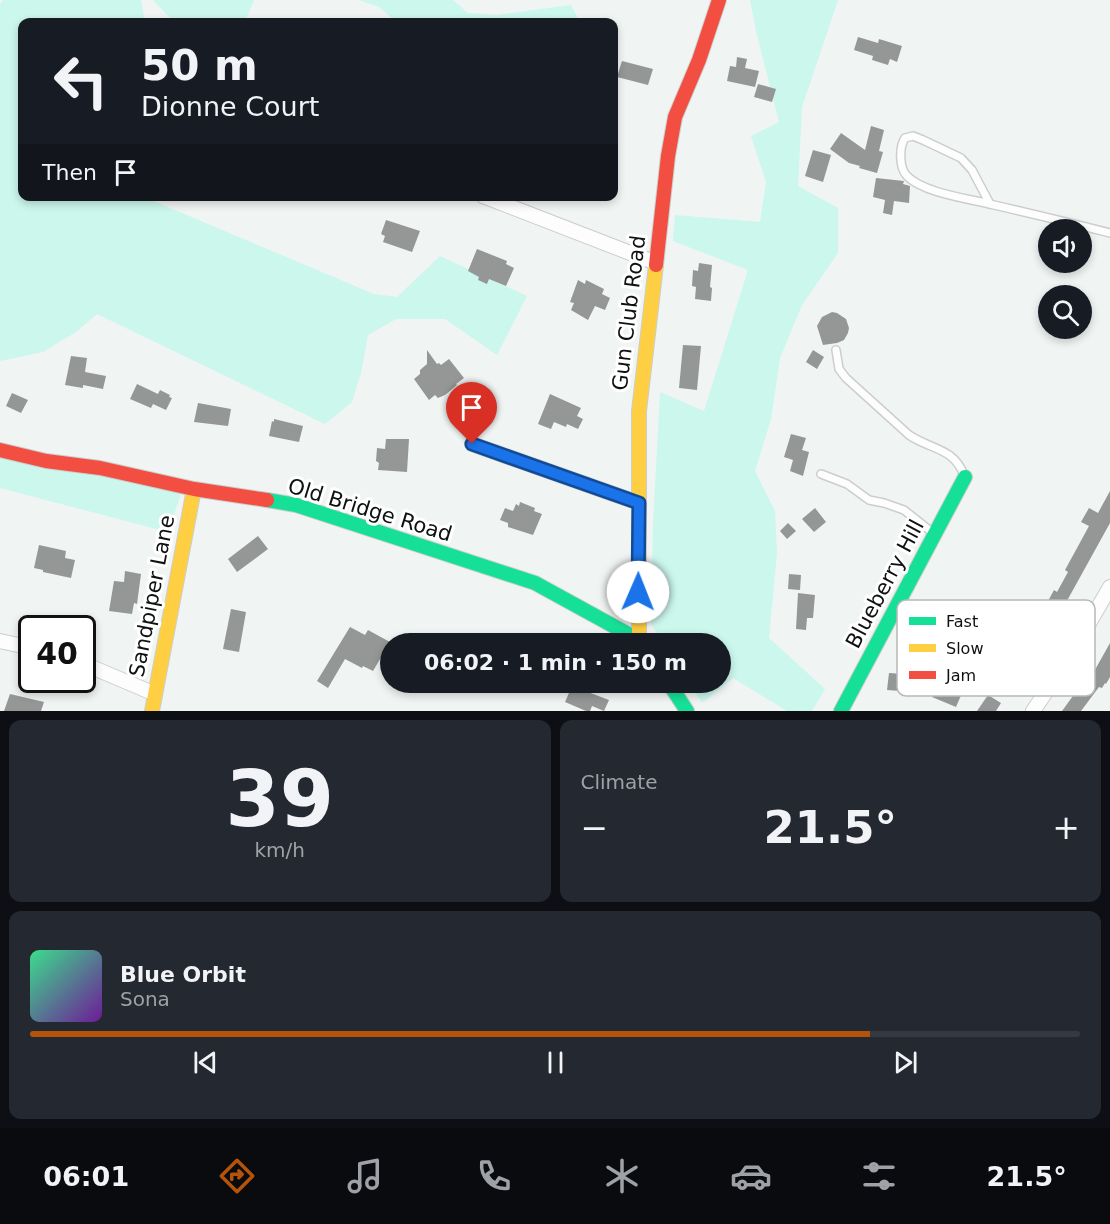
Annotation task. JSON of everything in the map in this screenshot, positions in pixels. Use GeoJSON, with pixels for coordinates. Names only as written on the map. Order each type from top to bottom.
{"type":"FeatureCollection","features":[{"type":"Feature","properties":{"kind":"street","name":"Gun Club Road"},"geometry":{"type":"LineString","coordinates":[[640,633],[639,411],[668,156],[675,117],[699,60],[718,0]]}},
{"type":"Feature","properties":{"kind":"street"},"geometry":{"type":"LineString","coordinates":[[496,201],[656,263]]}},
{"type":"Feature","properties":{"kind":"street"},"geometry":{"type":"LineString","coordinates":[[472,444],[639,503]]}},
{"type":"Feature","properties":{"kind":"street","name":"Old Bridge Road"},"geometry":{"type":"LineString","coordinates":[[0,450],[46,461],[100,468],[194,489],[296,506],[535,583],[624,633]]}},
{"type":"Feature","properties":{"kind":"street","name":"Blueberry Hill"},"geometry":{"type":"LineString","coordinates":[[900,600],[965,477]]}},
{"type":"Feature","properties":{"kind":"street","name":"Sandpiper Lane"},"geometry":{"type":"LineString","coordinates":[[152,711],[194,489]]}},
{"type":"Feature","properties":{"kind":"street"},"geometry":{"type":"LineString","coordinates":[[1095,613],[1110,587]]}},
{"type":"Feature","properties":{"kind":"street","name":"Blueberry Hill"},"geometry":{"type":"LineString","coordinates":[[841,711],[897,606]]}},
{"type":"Feature","properties":{"kind":"street"},"geometry":{"type":"LineString","coordinates":[[0,641],[18,645]]}},
{"type":"Feature","properties":{"kind":"street"},"geometry":{"type":"LineString","coordinates":[[96,669],[155,694]]}},
{"type":"Feature","properties":{"kind":"street"},"geometry":{"type":"LineString","coordinates":[[675,693],[687,711]]}},
{"type":"Feature","properties":{"kind":"street"},"geometry":{"type":"LineString","coordinates":[[1033,711],[1043,696]]}},
{"type":"Feature","properties":{"kind":"lane"},"geometry":{"type":"LineString","coordinates":[[990,204],[972,170],[961,158],[913,136],[905,138],[901,145],[902,166],[903,171],[912,181],[956,196],[1110,233]]}},
{"type":"Feature","properties":{"kind":"lane"},"geometry":{"type":"LineString","coordinates":[[836,350],[839,369],[846,378],[909,435],[951,454],[957,460],[965,477]]}},
{"type":"Feature","properties":{"kind":"lane"},"geometry":{"type":"LineString","coordinates":[[821,474],[847,484],[869,500],[884,502],[903,510],[935,534]]}},
{"type":"Feature","properties":{"kind":"green space"},"geometry":{"type":"Polygon","coordinates":[[[3,0],[141,0],[144,18],[18,18],[18,201],[153,201],[374,294],[397,297],[440,256],[527,296],[497,355],[445,319],[396,319],[368,335],[361,373],[352,402],[325,424],[97,314],[76,332],[43,352],[0,361],[0,4],[3,0]]]}},
{"type":"Feature","properties":{"kind":"green space"},"geometry":{"type":"Polygon","coordinates":[[[153,0],[254,0],[247,18],[170,18],[153,0]]]}},
{"type":"Feature","properties":{"kind":"green space"},"geometry":{"type":"Polygon","coordinates":[[[359,0],[453,0],[468,13],[496,15],[571,5],[578,18],[391,18],[379,7],[359,0]]]}},
{"type":"Feature","properties":{"kind":"green space"},"geometry":{"type":"Polygon","coordinates":[[[750,0],[838,0],[802,107],[798,186],[838,208],[838,253],[802,305],[780,358],[771,419],[755,471],[775,511],[777,553],[769,638],[825,689],[812,711],[787,711],[733,678],[731,680],[731,633],[657,633],[651,624],[653,524],[660,392],[704,411],[748,270],[673,241],[675,215],[760,222],[766,182],[751,136],[779,122],[750,0]]]}},
{"type":"Feature","properties":{"kind":"green space"},"geometry":{"type":"Polygon","coordinates":[[[0,457],[182,491],[168,532],[0,488],[0,457]]]}},
{"type":"Feature","properties":{"kind":"green space"},"geometry":{"type":"Polygon","coordinates":[[[696,693],[714,693],[702,703],[696,693]]]}},
{"type":"Feature","properties":{"kind":"building"},"geometry":{"type":"Polygon","coordinates":[[[858,37],[878,43],[879,39],[902,46],[897,62],[890,59],[888,65],[872,60],[873,56],[854,50],[858,37]]]}},
{"type":"Feature","properties":{"kind":"building"},"geometry":{"type":"Polygon","coordinates":[[[737,57],[747,59],[745,68],[759,71],[755,87],[727,81],[730,66],[736,67],[737,57]]]}},
{"type":"Feature","properties":{"kind":"building"},"geometry":{"type":"Polygon","coordinates":[[[622,61],[653,69],[648,85],[618,77],[622,61]]]}},
{"type":"Feature","properties":{"kind":"building"},"geometry":{"type":"Polygon","coordinates":[[[758,84],[776,89],[772,102],[754,97],[758,84]]]}},
{"type":"Feature","properties":{"kind":"building"},"geometry":{"type":"Polygon","coordinates":[[[871,126],[884,130],[879,151],[883,152],[877,173],[849,163],[830,149],[841,133],[865,150],[871,126]]]}},
{"type":"Feature","properties":{"kind":"building"},"geometry":{"type":"Polygon","coordinates":[[[813,150],[831,155],[823,182],[805,176],[813,150]]]}},
{"type":"Feature","properties":{"kind":"building"},"geometry":{"type":"Polygon","coordinates":[[[876,178],[904,181],[903,184],[910,186],[909,203],[894,201],[892,215],[883,213],[885,200],[873,197],[876,178]]]}},
{"type":"Feature","properties":{"kind":"building"},"geometry":{"type":"Polygon","coordinates":[[[386,220],[420,231],[412,252],[383,242],[385,236],[381,234],[386,220]]]}},
{"type":"Feature","properties":{"kind":"building"},"geometry":{"type":"Polygon","coordinates":[[[477,249],[507,261],[506,264],[514,268],[506,286],[489,279],[487,284],[468,271],[477,249]]]}},
{"type":"Feature","properties":{"kind":"building"},"geometry":{"type":"Polygon","coordinates":[[[699,263],[712,265],[711,301],[695,299],[696,287],[692,286],[693,270],[698,271],[699,263]]]}},
{"type":"Feature","properties":{"kind":"building"},"geometry":{"type":"Polygon","coordinates":[[[578,280],[585,284],[586,280],[604,289],[602,294],[610,298],[605,310],[595,306],[588,320],[571,310],[574,303],[570,302],[578,280]]]}},
{"type":"Feature","properties":{"kind":"building"},"geometry":{"type":"Polygon","coordinates":[[[832,312],[846,319],[848,333],[844,340],[823,345],[817,326],[822,317],[832,312]]]}},
{"type":"Feature","properties":{"kind":"building"},"geometry":{"type":"Polygon","coordinates":[[[683,345],[701,346],[697,390],[679,388],[683,345]]]}},
{"type":"Feature","properties":{"kind":"building"},"geometry":{"type":"Polygon","coordinates":[[[427,350],[437,364],[441,365],[449,359],[464,378],[445,395],[438,398],[435,395],[429,400],[414,379],[427,364],[427,350]]]}},
{"type":"Feature","properties":{"kind":"building"},"geometry":{"type":"Polygon","coordinates":[[[813,350],[824,357],[817,369],[806,362],[813,350]]]}},
{"type":"Feature","properties":{"kind":"building"},"geometry":{"type":"Polygon","coordinates":[[[71,356],[87,358],[85,372],[106,376],[103,389],[83,385],[83,388],[65,385],[71,356]]]}},
{"type":"Feature","properties":{"kind":"building"},"geometry":{"type":"Polygon","coordinates":[[[137,384],[158,394],[160,390],[170,395],[169,397],[172,398],[166,410],[153,404],[151,408],[130,399],[137,384]]]}},
{"type":"Feature","properties":{"kind":"building"},"geometry":{"type":"Polygon","coordinates":[[[12,393],[28,400],[21,413],[6,406],[12,393]]]}},
{"type":"Feature","properties":{"kind":"building"},"geometry":{"type":"Polygon","coordinates":[[[550,394],[581,408],[577,416],[583,419],[578,429],[554,422],[551,429],[538,424],[550,394]]]}},
{"type":"Feature","properties":{"kind":"building"},"geometry":{"type":"Polygon","coordinates":[[[198,403],[231,409],[228,426],[194,422],[198,403]]]}},
{"type":"Feature","properties":{"kind":"building"},"geometry":{"type":"Polygon","coordinates":[[[274,419],[303,426],[299,442],[269,436],[274,419]]]}},
{"type":"Feature","properties":{"kind":"building"},"geometry":{"type":"Polygon","coordinates":[[[791,434],[806,438],[802,450],[809,452],[803,476],[790,471],[793,460],[784,457],[791,434]]]}},
{"type":"Feature","properties":{"kind":"building"},"geometry":{"type":"Polygon","coordinates":[[[386,439],[409,439],[407,472],[378,470],[377,448],[385,449],[386,439]]]}},
{"type":"Feature","properties":{"kind":"building"},"geometry":{"type":"Polygon","coordinates":[[[1110,491],[1110,523],[1067,600],[1049,600],[1054,590],[1057,592],[1068,572],[1065,570],[1089,526],[1081,522],[1089,508],[1098,513],[1110,491]]]}},
{"type":"Feature","properties":{"kind":"building"},"geometry":{"type":"Polygon","coordinates":[[[520,502],[535,508],[534,511],[542,514],[533,535],[508,527],[508,523],[500,520],[505,508],[513,511],[516,504],[519,506],[520,502]]]}},
{"type":"Feature","properties":{"kind":"building"},"geometry":{"type":"Polygon","coordinates":[[[815,508],[826,522],[814,532],[802,519],[815,508]]]}},
{"type":"Feature","properties":{"kind":"building"},"geometry":{"type":"Polygon","coordinates":[[[788,523],[796,531],[787,539],[780,531],[788,523]]]}},
{"type":"Feature","properties":{"kind":"building"},"geometry":{"type":"Polygon","coordinates":[[[258,536],[268,549],[237,572],[228,559],[258,536]]]}},
{"type":"Feature","properties":{"kind":"building"},"geometry":{"type":"Polygon","coordinates":[[[39,545],[66,551],[65,558],[75,560],[71,578],[34,568],[39,545]]]}},
{"type":"Feature","properties":{"kind":"building"},"geometry":{"type":"Polygon","coordinates":[[[125,571],[141,574],[137,604],[134,603],[132,614],[109,611],[114,581],[124,582],[125,571]]]}},
{"type":"Feature","properties":{"kind":"building"},"geometry":{"type":"Polygon","coordinates":[[[789,574],[801,575],[800,590],[788,589],[789,574]]]}},
{"type":"Feature","properties":{"kind":"building"},"geometry":{"type":"Polygon","coordinates":[[[798,593],[815,595],[813,618],[807,618],[806,630],[796,629],[798,593]]]}},
{"type":"Feature","properties":{"kind":"building"},"geometry":{"type":"Polygon","coordinates":[[[231,609],[246,612],[239,652],[223,649],[231,609]]]}},
{"type":"Feature","properties":{"kind":"building"},"geometry":{"type":"Polygon","coordinates":[[[350,627],[365,635],[368,630],[380,637],[380,659],[373,671],[345,659],[328,688],[317,681],[350,627]]]}},
{"type":"Feature","properties":{"kind":"building"},"geometry":{"type":"Polygon","coordinates":[[[1110,643],[1110,677],[1106,684],[1102,688],[1099,687],[1095,692],[1095,670],[1110,643]]]}},
{"type":"Feature","properties":{"kind":"building"},"geometry":{"type":"Polygon","coordinates":[[[889,673],[897,674],[897,691],[887,690],[889,673]]]}},
{"type":"Feature","properties":{"kind":"building"},"geometry":{"type":"Polygon","coordinates":[[[569,693],[590,693],[609,700],[604,711],[592,706],[590,711],[586,711],[565,702],[569,693]]]}},
{"type":"Feature","properties":{"kind":"building"},"geometry":{"type":"Polygon","coordinates":[[[10,694],[44,702],[41,711],[4,711],[10,694]]]}},
{"type":"Feature","properties":{"kind":"building"},"geometry":{"type":"Polygon","coordinates":[[[932,696],[961,696],[956,707],[932,696]]]}},
{"type":"Feature","properties":{"kind":"building"},"geometry":{"type":"Polygon","coordinates":[[[987,696],[1001,703],[996,711],[977,711],[987,696]]]}},
{"type":"Feature","properties":{"kind":"building"},"geometry":{"type":"Polygon","coordinates":[[[1073,696],[1092,696],[1081,711],[1062,711],[1073,696]]]}},
{"type":"Feature","properties":{"kind":"traffic: fast"},"geometry":{"type":"LineString","coordinates":[[900,600],[965,477]]}},
{"type":"Feature","properties":{"kind":"traffic: fast"},"geometry":{"type":"LineString","coordinates":[[267,500],[296,505],[535,583],[626,633]]}},
{"type":"Feature","properties":{"kind":"traffic: fast"},"geometry":{"type":"LineString","coordinates":[[841,711],[897,605]]}},
{"type":"Feature","properties":{"kind":"traffic: fast"},"geometry":{"type":"LineString","coordinates":[[675,693],[687,711]]}},
{"type":"Feature","properties":{"kind":"traffic: slow"},"geometry":{"type":"LineString","coordinates":[[639,633],[639,411],[656,265]]}},
{"type":"Feature","properties":{"kind":"traffic: slow"},"geometry":{"type":"LineString","coordinates":[[152,711],[194,489]]}},
{"type":"Feature","properties":{"kind":"traffic: jam"},"geometry":{"type":"LineString","coordinates":[[656,265],[668,156],[675,117],[699,60],[719,0]]}},
{"type":"Feature","properties":{"kind":"traffic: jam"},"geometry":{"type":"LineString","coordinates":[[0,450],[46,461],[100,468],[194,489],[267,500]]}},
{"type":"Feature","properties":{"kind":"route"},"geometry":{"type":"LineString","coordinates":[[472,444],[639,503],[638,592]]}}]}
